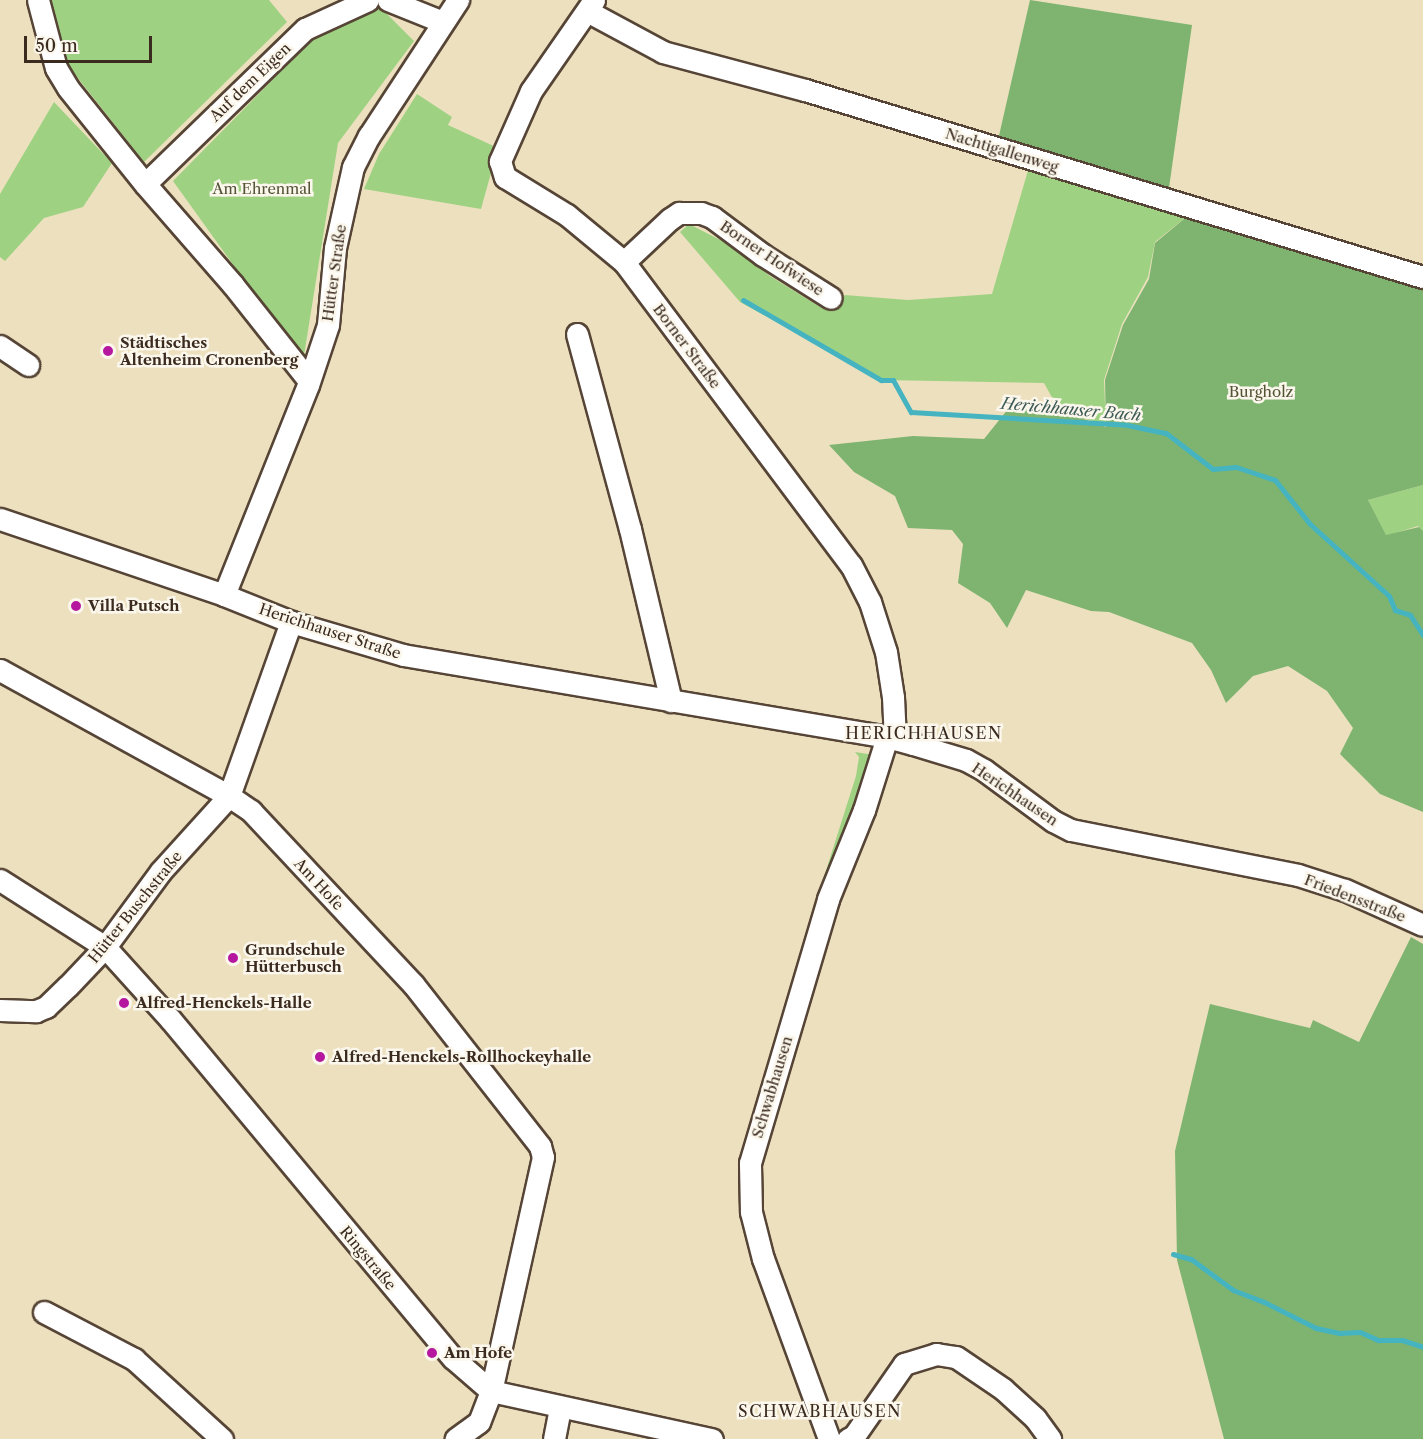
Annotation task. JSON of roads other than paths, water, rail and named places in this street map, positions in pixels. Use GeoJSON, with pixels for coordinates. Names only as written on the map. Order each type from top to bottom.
{"type":"FeatureCollection","features":[{"type":"Feature","properties":{"kind":"street"},"geometry":{"type":"LineString","coordinates":[[38,0],[56,68],[68,88],[145,184],[233,285],[309,381]]}},
{"type":"Feature","properties":{"kind":"street","name":"Auf dem Eigen"},"geometry":{"type":"LineString","coordinates":[[145,184],[305,29],[368,0]]}},
{"type":"Feature","properties":{"kind":"street"},"geometry":{"type":"LineString","coordinates":[[388,0],[443,22]]}},
{"type":"Feature","properties":{"kind":"street","name":"Hütter Straße"},"geometry":{"type":"LineString","coordinates":[[224,595],[309,381],[328,325],[335,248],[354,167],[369,136],[458,0]]}},
{"type":"Feature","properties":{"kind":"street","name":"Borner Straße"},"geometry":{"type":"LineString","coordinates":[[590,5],[531,91],[500,161],[505,177],[567,215],[624,262],[851,565],[870,602],[886,652],[893,697],[891,738]]}},
{"type":"Feature","properties":{"kind":"street","name":"Nachtigallenweg"},"geometry":{"type":"LineString","coordinates":[[590,5],[663,52],[805,90],[1423,277]]}},
{"type":"Feature","properties":{"kind":"street","name":"Borner Hofwiese"},"geometry":{"type":"LineString","coordinates":[[624,262],[679,213],[701,213],[712,217],[763,255],[831,298]]}},
{"type":"Feature","properties":{"kind":"street"},"geometry":{"type":"LineString","coordinates":[[578,334],[630,529],[671,701]]}},
{"type":"Feature","properties":{"kind":"street"},"geometry":{"type":"LineString","coordinates":[[0,346],[28,365]]}},
{"type":"Feature","properties":{"kind":"street","name":"Herichhauser Straße"},"geometry":{"type":"LineString","coordinates":[[0,519],[224,595],[291,622],[403,655],[891,738]]}},
{"type":"Feature","properties":{"kind":"street","name":"Hütter Buschstraße"},"geometry":{"type":"LineString","coordinates":[[0,1010],[28,1013],[46,1007],[105,947],[160,871],[229,796],[291,622]]}},
{"type":"Feature","properties":{"kind":"street"},"geometry":{"type":"LineString","coordinates":[[0,670],[229,796]]}},
{"type":"Feature","properties":{"kind":"street","name":"Herichhausen"},"geometry":{"type":"LineString","coordinates":[[891,738],[966,760],[1002,782],[1053,821],[1071,830],[1251,866]]}},
{"type":"Feature","properties":{"kind":"street","name":"Schwabhausen"},"geometry":{"type":"LineString","coordinates":[[829,1439],[763,1259],[751,1212],[750,1163],[828,899],[891,738]]}},
{"type":"Feature","properties":{"kind":"street","name":"Am Hofe"},"geometry":{"type":"LineString","coordinates":[[229,796],[251,811],[413,984],[540,1146],[543,1157],[491,1391],[478,1422],[456,1439]]}},
{"type":"Feature","properties":{"kind":"street","name":"Friedensstraße"},"geometry":{"type":"LineString","coordinates":[[1251,866],[1298,875],[1346,890],[1423,925]]}},
{"type":"Feature","properties":{"kind":"street","name":"Ringstraße"},"geometry":{"type":"LineString","coordinates":[[0,880],[105,947],[163,1011],[453,1358],[491,1391],[560,1408],[712,1439]]}},
{"type":"Feature","properties":{"kind":"street"},"geometry":{"type":"LineString","coordinates":[[44,1312],[134,1359],[222,1439]]}},
{"type":"Feature","properties":{"kind":"street"},"geometry":{"type":"LineString","coordinates":[[848,1439],[854,1436],[904,1364],[912,1359],[936,1354],[956,1357],[1003,1389],[1035,1418],[1050,1439]]}},
{"type":"Feature","properties":{"kind":"street"},"geometry":{"type":"LineString","coordinates":[[554,1439],[560,1408]]}},
{"type":"Feature","properties":{"kind":"waterway","name":"Herichhauser Bach"},"geometry":{"type":"LineString","coordinates":[[743,300],[881,380],[893,380],[911,412],[1127,425],[1166,433],[1213,469],[1236,467],[1275,480],[1310,524],[1389,596],[1395,610],[1410,615],[1423,635]]}},
{"type":"Feature","properties":{"kind":"waterway"},"geometry":{"type":"LineString","coordinates":[[1173,1254],[1191,1259],[1233,1290],[1264,1302],[1316,1328],[1340,1333],[1360,1332],[1378,1340],[1402,1340],[1423,1347]]}},
{"type":"Feature","properties":{"kind":"place","name":"Städtisches Altenheim Cronenberg"},"geometry":{"type":"Point","coordinates":[108,351]}},
{"type":"Feature","properties":{"kind":"place","name":"Villa Putsch"},"geometry":{"type":"Point","coordinates":[76,606]}},
{"type":"Feature","properties":{"kind":"place","name":"Grundschule Hütterbusch"},"geometry":{"type":"Point","coordinates":[233,958]}},
{"type":"Feature","properties":{"kind":"place","name":"Alfred-Henckels-Halle"},"geometry":{"type":"Point","coordinates":[124,1003]}},
{"type":"Feature","properties":{"kind":"place","name":"Alfred-Henckels-Rollhockeyhalle"},"geometry":{"type":"Point","coordinates":[320,1057]}},
{"type":"Feature","properties":{"kind":"place","name":"Am Hofe"},"geometry":{"type":"Point","coordinates":[432,1353]}},
{"type":"Feature","properties":{"kind":"district","name":"HERICHHAUSEN"},"geometry":{"type":"Point","coordinates":[924,733]}},
{"type":"Feature","properties":{"kind":"district","name":"SCHWABHAUSEN"},"geometry":{"type":"Point","coordinates":[820,1411]}},
{"type":"Feature","properties":{"kind":"park label","name":"Am Ehrenmal"},"geometry":{"type":"Point","coordinates":[262,189]}},
{"type":"Feature","properties":{"kind":"park label","name":"Burgholz"},"geometry":{"type":"Point","coordinates":[1261,392]}}]}
